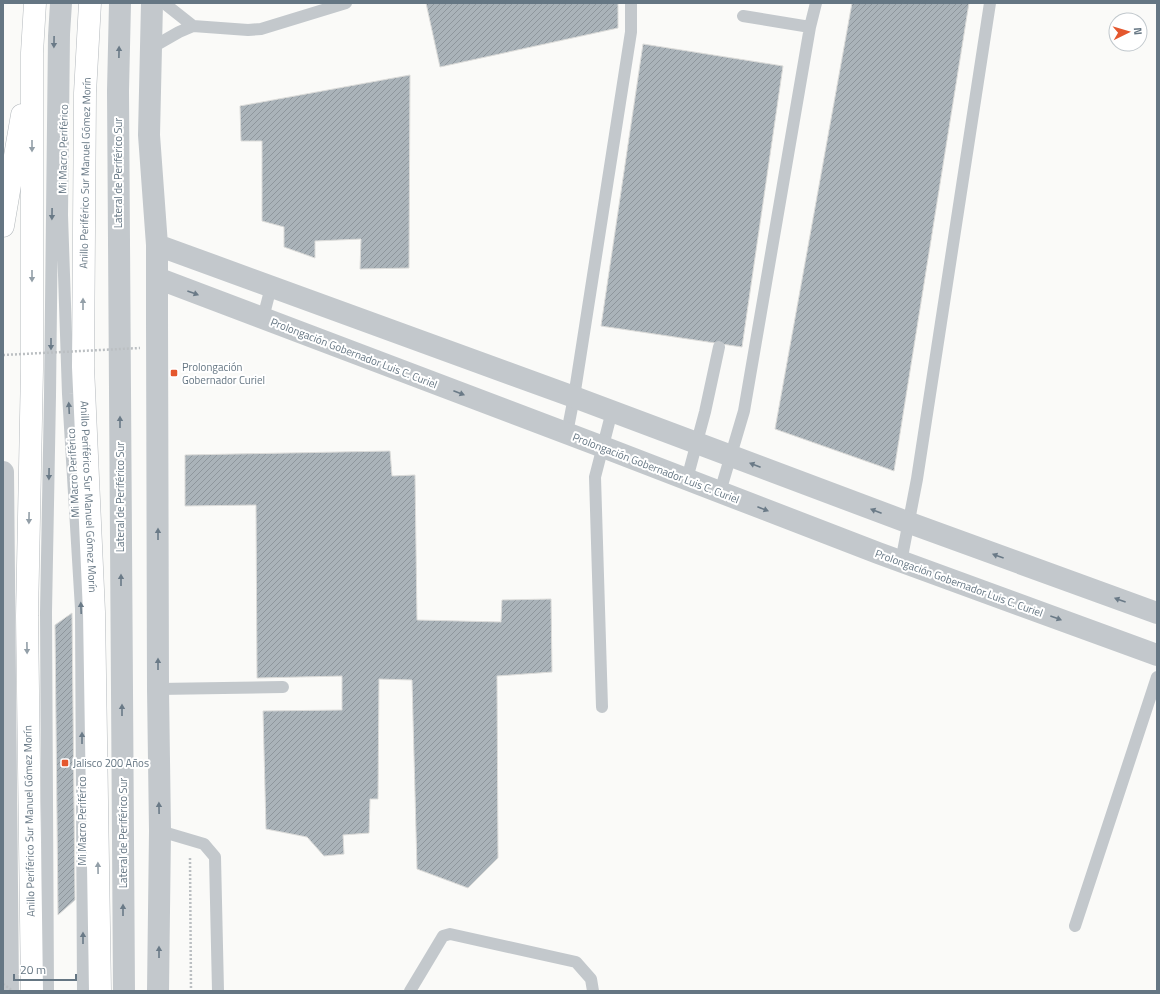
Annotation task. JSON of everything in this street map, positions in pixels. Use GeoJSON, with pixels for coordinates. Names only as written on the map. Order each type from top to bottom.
{"type":"FeatureCollection","features":[{"type":"Feature","properties":{"kind":"highway","name":"Anillo Periférico Sur Manuel Gómez Morín"},"geometry":{"type":"LineString","coordinates":[[32,991],[27,616],[32,369],[32,53],[35,3]]}},
{"type":"Feature","properties":{"kind":"highway","name":"Anillo Periférico Sur Manuel Gómez Morín"},"geometry":{"type":"LineString","coordinates":[[90,3],[85,93],[83,367],[94,612],[100,991]]}},
{"type":"Feature","properties":{"kind":"highway"},"geometry":{"type":"LineString","coordinates":[[3,226],[32,53]]}},
{"type":"Feature","properties":{"kind":"street","name":"Lateral de Periférico Sur"},"geometry":{"type":"LineString","coordinates":[[120,3],[118,99],[124,991]]}},
{"type":"Feature","properties":{"kind":"street"},"geometry":{"type":"LineString","coordinates":[[152,3],[149,135],[157,245],[158,688],[160,831],[158,991]]}},
{"type":"Feature","properties":{"kind":"street"},"geometry":{"type":"LineString","coordinates":[[157,245],[574,397],[1157,613]]}},
{"type":"Feature","properties":{"kind":"street","name":"Prolongación Gobernador Luis C. Curiel"},"geometry":{"type":"LineString","coordinates":[[157,278],[687,479],[901,562],[1157,655]]}},
{"type":"Feature","properties":{"kind":"street"},"geometry":{"type":"LineString","coordinates":[[3,472],[8,991]]}},
{"type":"Feature","properties":{"kind":"lane","name":"Mi Macro Periférico"},"geometry":{"type":"LineString","coordinates":[[48,991],[46,612],[54,36],[56,3]]}},
{"type":"Feature","properties":{"kind":"lane","name":"Mi Macro Periférico"},"geometry":{"type":"LineString","coordinates":[[66,3],[64,34],[62,215],[68,394],[81,609],[83,991]]}},
{"type":"Feature","properties":{"kind":"lane"},"geometry":{"type":"LineString","coordinates":[[164,3],[193,26]]}},
{"type":"Feature","properties":{"kind":"lane"},"geometry":{"type":"LineString","coordinates":[[151,48],[193,26],[248,30],[261,29],[346,3]]}},
{"type":"Feature","properties":{"kind":"lane"},"geometry":{"type":"LineString","coordinates":[[567,434],[631,32],[631,3]]}},
{"type":"Feature","properties":{"kind":"lane"},"geometry":{"type":"LineString","coordinates":[[720,492],[744,411],[810,27],[816,3]]}},
{"type":"Feature","properties":{"kind":"lane"},"geometry":{"type":"LineString","coordinates":[[901,562],[917,479],[990,3]]}},
{"type":"Feature","properties":{"kind":"lane"},"geometry":{"type":"LineString","coordinates":[[743,16],[810,27]]}},
{"type":"Feature","properties":{"kind":"lane"},"geometry":{"type":"LineString","coordinates":[[263,318],[271,287]]}},
{"type":"Feature","properties":{"kind":"lane"},"geometry":{"type":"LineString","coordinates":[[687,479],[706,412],[719,347]]}},
{"type":"Feature","properties":{"kind":"lane"},"geometry":{"type":"LineString","coordinates":[[602,708],[596,477],[612,411]]}},
{"type":"Feature","properties":{"kind":"lane"},"geometry":{"type":"LineString","coordinates":[[1075,926],[1157,677]]}},
{"type":"Feature","properties":{"kind":"lane"},"geometry":{"type":"LineString","coordinates":[[158,688],[283,687]]}},
{"type":"Feature","properties":{"kind":"lane"},"geometry":{"type":"LineString","coordinates":[[160,831],[204,844],[215,858],[218,991]]}},
{"type":"Feature","properties":{"kind":"lane"},"geometry":{"type":"LineString","coordinates":[[410,991],[443,936],[450,934],[576,962],[591,979],[593,991]]}},
{"type":"Feature","properties":{"kind":"path"},"geometry":{"type":"LineString","coordinates":[[3,354],[140,348]]}},
{"type":"Feature","properties":{"kind":"path"},"geometry":{"type":"LineString","coordinates":[[3,984],[13,991]]}},
{"type":"Feature","properties":{"kind":"building"},"geometry":{"type":"Polygon","coordinates":[[[426,3],[618,3],[618,28],[440,67],[426,3]]]}},
{"type":"Feature","properties":{"kind":"building"},"geometry":{"type":"Polygon","coordinates":[[[852,3],[969,3],[894,471],[775,429],[852,3]]]}},
{"type":"Feature","properties":{"kind":"building"},"geometry":{"type":"Polygon","coordinates":[[[643,44],[783,66],[742,347],[601,326],[643,44]]]}},
{"type":"Feature","properties":{"kind":"building"},"geometry":{"type":"Polygon","coordinates":[[[410,75],[409,268],[360,269],[361,239],[315,241],[315,258],[284,247],[284,227],[262,221],[262,141],[241,141],[240,106],[410,75]]]}},
{"type":"Feature","properties":{"kind":"building"},"geometry":{"type":"Polygon","coordinates":[[[390,451],[392,476],[415,475],[417,620],[501,622],[502,600],[551,599],[552,672],[497,676],[498,858],[468,888],[417,869],[412,680],[379,679],[378,799],[370,799],[369,833],[343,835],[344,854],[324,856],[307,837],[266,829],[263,711],[342,710],[342,676],[257,678],[256,505],[185,506],[185,455],[390,451]]]}},
{"type":"Feature","properties":{"kind":"building","name":"Jalisco 200 Años"},"geometry":{"type":"Polygon","coordinates":[[[72,613],[75,900],[58,915],[55,625],[72,613]]]}},
{"type":"Feature","properties":{"kind":"place","name":"Prolongación Gobernador Curiel"},"geometry":{"type":"Point","coordinates":[174,373]}},
{"type":"Feature","properties":{"kind":"place","name":"Jalisco 200 Años"},"geometry":{"type":"Point","coordinates":[65,763]}}]}
